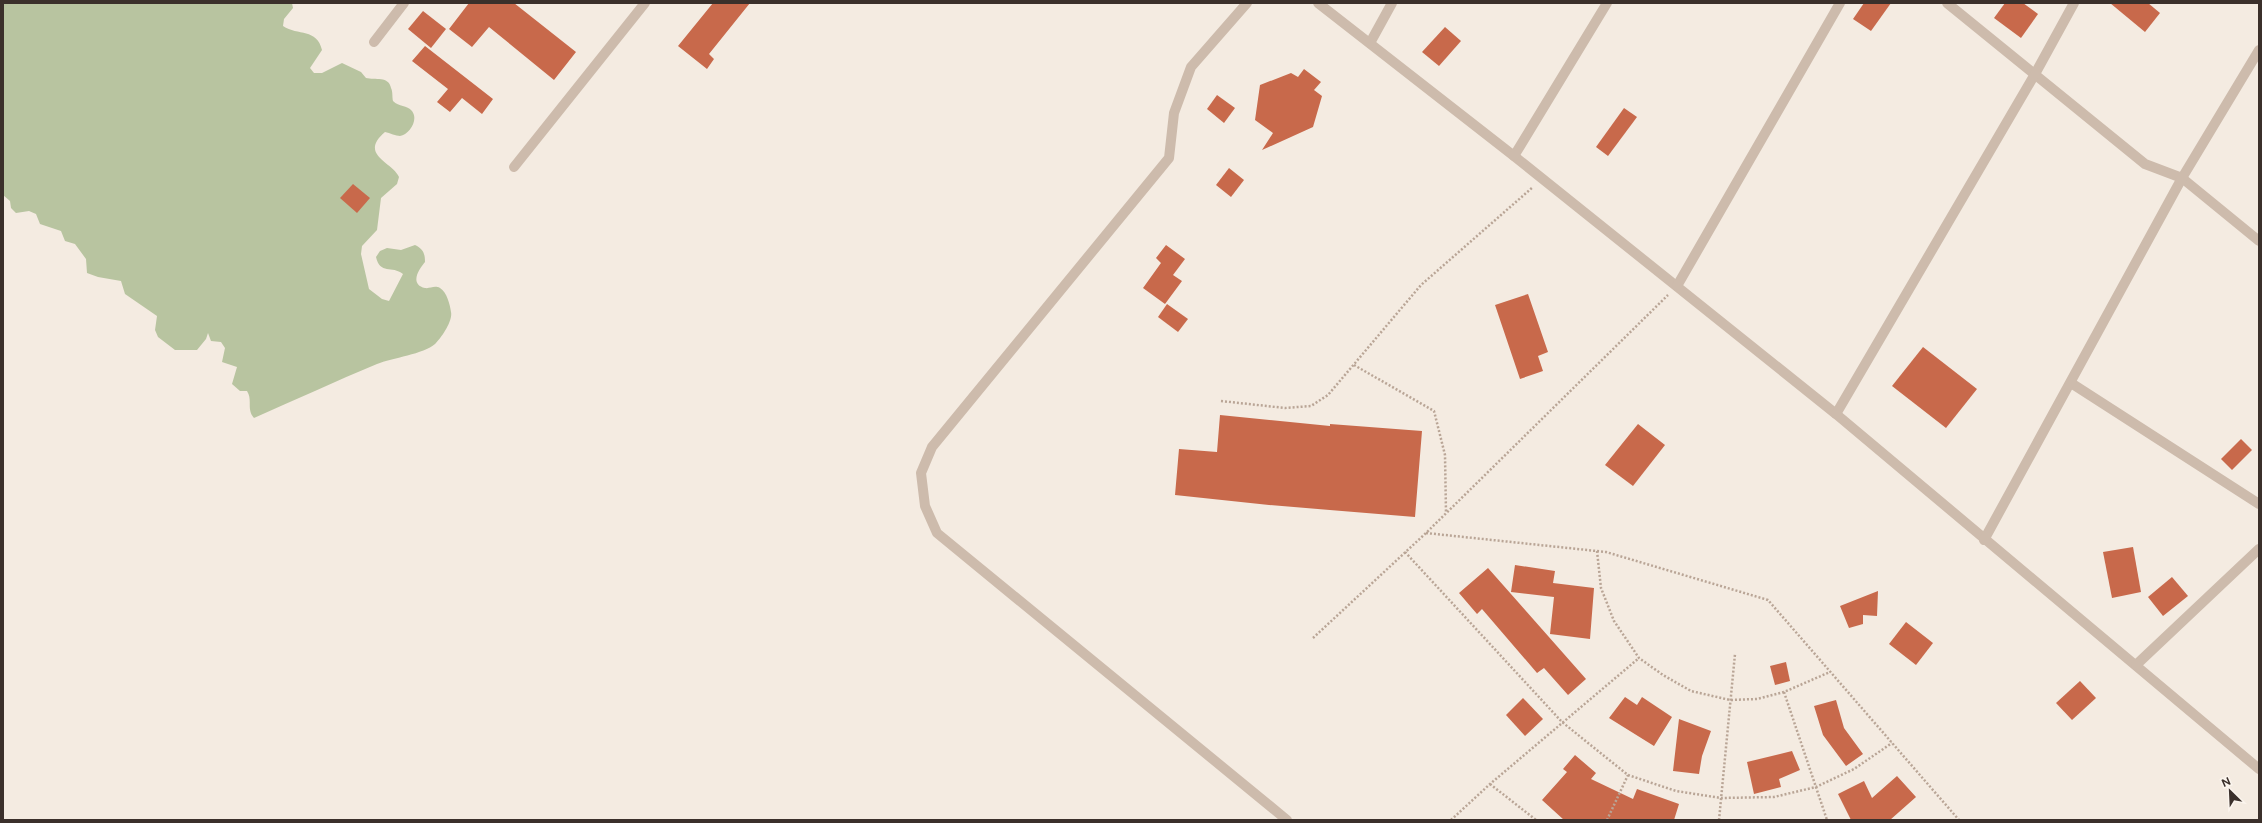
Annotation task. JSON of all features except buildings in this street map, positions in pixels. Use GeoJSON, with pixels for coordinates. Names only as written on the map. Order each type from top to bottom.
{"type":"FeatureCollection","features":[{"type":"Feature","properties":{"kind":"street"},"geometry":{"type":"LineString","coordinates":[[374,42],[404,3]]}},
{"type":"Feature","properties":{"kind":"street"},"geometry":{"type":"LineString","coordinates":[[514,167],[645,3]]}},
{"type":"Feature","properties":{"kind":"street"},"geometry":{"type":"LineString","coordinates":[[1247,3],[1190,67],[1174,113],[1169,158],[932,447],[921,472],[925,506],[937,533],[1287,820]]}},
{"type":"Feature","properties":{"kind":"street"},"geometry":{"type":"LineString","coordinates":[[1318,3],[1543,179],[1836,414],[1984,540],[2136,665],[2259,769]]}},
{"type":"Feature","properties":{"kind":"street"},"geometry":{"type":"LineString","coordinates":[[1370,43],[1392,3]]}},
{"type":"Feature","properties":{"kind":"street"},"geometry":{"type":"LineString","coordinates":[[1514,156],[1607,3]]}},
{"type":"Feature","properties":{"kind":"street"},"geometry":{"type":"LineString","coordinates":[[1677,286],[1840,3]]}},
{"type":"Feature","properties":{"kind":"street"},"geometry":{"type":"LineString","coordinates":[[1947,3],[2145,164],[2182,178],[2259,241]]}},
{"type":"Feature","properties":{"kind":"street"},"geometry":{"type":"LineString","coordinates":[[1836,414],[2035,74],[2074,3]]}},
{"type":"Feature","properties":{"kind":"street"},"geometry":{"type":"LineString","coordinates":[[1984,540],[2182,178],[2259,50]]}},
{"type":"Feature","properties":{"kind":"street"},"geometry":{"type":"LineString","coordinates":[[2071,383],[2259,504]]}},
{"type":"Feature","properties":{"kind":"street"},"geometry":{"type":"LineString","coordinates":[[2136,665],[2259,550]]}},
{"type":"Feature","properties":{"kind":"path"},"geometry":{"type":"LineString","coordinates":[[1221,401],[1285,408],[1311,406],[1328,395],[1421,286],[1543,179]]}},
{"type":"Feature","properties":{"kind":"path"},"geometry":{"type":"LineString","coordinates":[[1313,638],[1426,533],[1677,286]]}},
{"type":"Feature","properties":{"kind":"path"},"geometry":{"type":"LineString","coordinates":[[1354,365],[1434,411],[1445,455],[1446,513]]}},
{"type":"Feature","properties":{"kind":"path"},"geometry":{"type":"LineString","coordinates":[[1426,533],[1597,551],[1768,600],[1959,820]]}},
{"type":"Feature","properties":{"kind":"path"},"geometry":{"type":"LineString","coordinates":[[1597,551],[1601,588],[1614,621],[1639,658],[1663,675],[1692,691],[1730,700],[1757,699],[1784,692],[1830,672]]}},
{"type":"Feature","properties":{"kind":"path"},"geometry":{"type":"LineString","coordinates":[[1405,552],[1562,722],[1628,775],[1676,791],[1720,798],[1774,797],[1816,786],[1854,769],[1892,743]]}},
{"type":"Feature","properties":{"kind":"path"},"geometry":{"type":"LineString","coordinates":[[1719,820],[1735,654]]}},
{"type":"Feature","properties":{"kind":"path"},"geometry":{"type":"LineString","coordinates":[[1451,820],[1490,784],[1639,658]]}},
{"type":"Feature","properties":{"kind":"path"},"geometry":{"type":"LineString","coordinates":[[1784,692],[1827,820]]}},
{"type":"Feature","properties":{"kind":"path"},"geometry":{"type":"LineString","coordinates":[[1607,820],[1628,775]]}},
{"type":"Feature","properties":{"kind":"path"},"geometry":{"type":"LineString","coordinates":[[1490,784],[1536,820]]}},
{"type":"Feature","properties":{"kind":"green space"},"geometry":{"type":"Polygon","coordinates":[[[3,3],[292,3],[293,8],[284,19],[283,26],[311,35],[320,43],[322,50],[310,68],[314,73],[322,73],[342,63],[361,72],[366,78],[385,80],[390,84],[393,101],[410,109],[414,115],[414,123],[407,133],[397,136],[385,132],[378,140],[375,147],[380,158],[396,172],[399,177],[397,184],[381,198],[377,230],[362,246],[361,254],[369,289],[382,299],[389,301],[403,274],[399,271],[383,268],[378,263],[376,257],[380,251],[387,248],[401,250],[415,245],[422,250],[425,256],[425,262],[418,272],[416,280],[417,283],[425,288],[440,288],[446,296],[450,306],[450,320],[440,338],[430,347],[416,353],[377,364],[254,418],[250,411],[249,394],[247,391],[240,391],[232,384],[237,367],[222,362],[225,348],[221,342],[211,341],[208,333],[206,339],[197,350],[175,350],[158,337],[155,330],[157,316],[125,294],[121,281],[98,277],[87,273],[86,259],[75,244],[65,241],[61,231],[40,224],[36,214],[29,211],[16,213],[11,208],[10,201],[3,195],[3,3]]]}}]}
